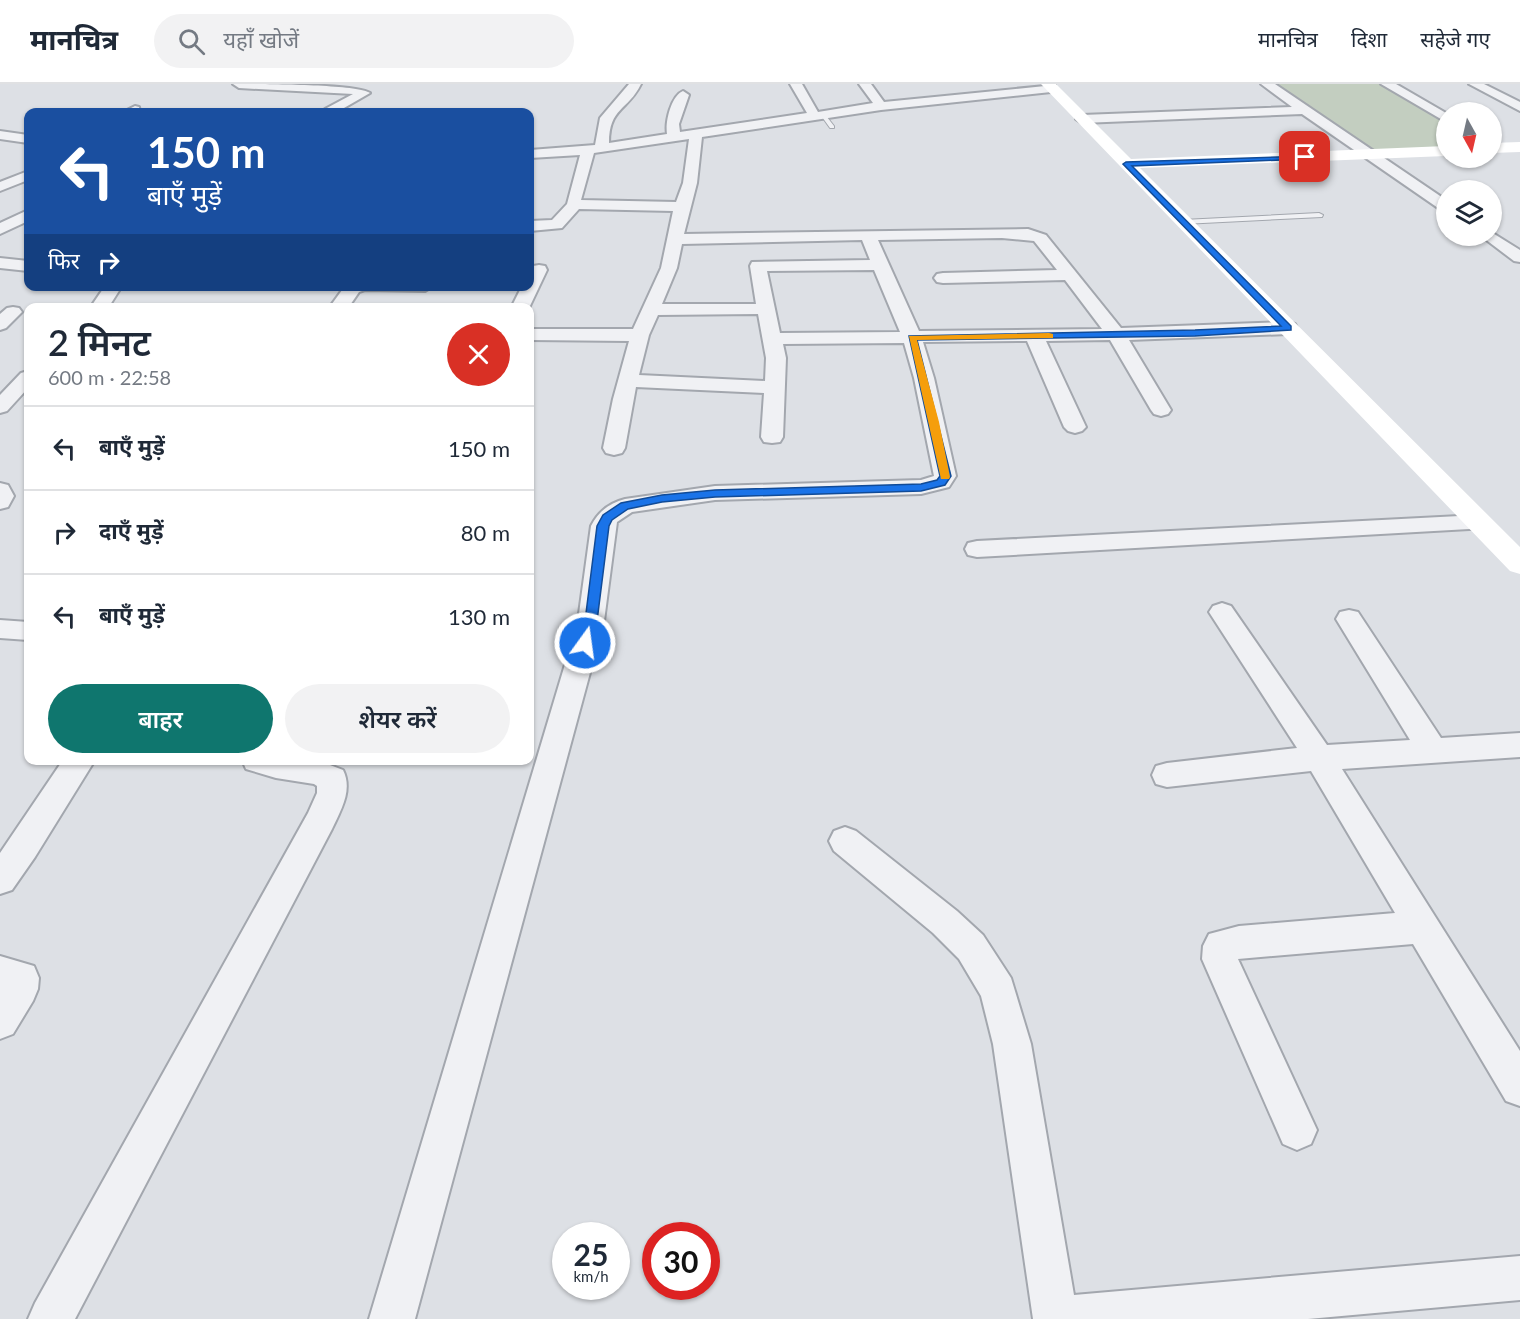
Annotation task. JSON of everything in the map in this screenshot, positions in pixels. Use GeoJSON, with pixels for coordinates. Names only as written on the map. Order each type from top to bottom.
{"type":"FeatureCollection","features":[{"type":"Feature","properties":{"kind":"street"},"geometry":{"type":"LineString","coordinates":[[239,84],[295,85],[364,93],[336,108]]}},
{"type":"Feature","properties":{"kind":"street"},"geometry":{"type":"LineString","coordinates":[[575,204],[573,202],[604,122],[608,115],[628,96],[635,84]]}},
{"type":"Feature","properties":{"kind":"street"},"geometry":{"type":"LineString","coordinates":[[796,84],[819,115]]}},
{"type":"Feature","properties":{"kind":"street"},"geometry":{"type":"LineString","coordinates":[[866,84],[882,106]]}},
{"type":"Feature","properties":{"kind":"street"},"geometry":{"type":"LineString","coordinates":[[1267,84],[1436,200]]}},
{"type":"Feature","properties":{"kind":"street"},"geometry":{"type":"LineString","coordinates":[[1387,84],[1436,112]]}},
{"type":"Feature","properties":{"kind":"street"},"geometry":{"type":"LineString","coordinates":[[1475,84],[1520,107]]}},
{"type":"Feature","properties":{"kind":"street"},"geometry":{"type":"LineString","coordinates":[[534,154],[595,149],[882,106],[1053,85],[1082,119],[1520,564]]}},
{"type":"Feature","properties":{"kind":"street"},"geometry":{"type":"LineString","coordinates":[[675,138],[672,124],[683,95]]}},
{"type":"Feature","properties":{"kind":"street"},"geometry":{"type":"LineString","coordinates":[[1082,119],[1304,110]]}},
{"type":"Feature","properties":{"kind":"street"},"geometry":{"type":"LineString","coordinates":[[614,448],[640,335],[669,268],[690,183],[696,133]]}},
{"type":"Feature","properties":{"kind":"street"},"geometry":{"type":"LineString","coordinates":[[0,135],[24,138]]}},
{"type":"Feature","properties":{"kind":"street"},"geometry":{"type":"LineString","coordinates":[[1502,147],[1520,147]]}},
{"type":"Feature","properties":{"kind":"street"},"geometry":{"type":"LineString","coordinates":[[1126,164],[1436,152]]}},
{"type":"Feature","properties":{"kind":"street"},"geometry":{"type":"LineString","coordinates":[[0,187],[24,177]]}},
{"type":"Feature","properties":{"kind":"street"},"geometry":{"type":"LineString","coordinates":[[534,226],[556,225],[575,204],[683,207]]}},
{"type":"Feature","properties":{"kind":"street"},"geometry":{"type":"LineString","coordinates":[[0,229],[24,217]]}},
{"type":"Feature","properties":{"kind":"street"},"geometry":{"type":"LineString","coordinates":[[675,239],[976,234],[1028,234],[1040,238],[1116,334],[1161,410]]}},
{"type":"Feature","properties":{"kind":"street"},"geometry":{"type":"LineString","coordinates":[[976,234],[1000,277]]}},
{"type":"Feature","properties":{"kind":"street"},"geometry":{"type":"LineString","coordinates":[[392,1319],[591,621],[603,526],[607,518],[625,506],[662,499],[715,493],[921,487],[941,482],[945,476],[912,338],[868,236]]}},
{"type":"Feature","properties":{"kind":"street"},"geometry":{"type":"LineString","coordinates":[[1502,244],[1520,256]]}},
{"type":"Feature","properties":{"kind":"street"},"geometry":{"type":"LineString","coordinates":[[0,263],[24,266]]}},
{"type":"Feature","properties":{"kind":"street"},"geometry":{"type":"LineString","coordinates":[[772,437],[776,358],[758,266],[881,265]]}},
{"type":"Feature","properties":{"kind":"street"},"geometry":{"type":"LineString","coordinates":[[534,280],[539,270]]}},
{"type":"Feature","properties":{"kind":"street"},"geometry":{"type":"LineString","coordinates":[[943,278],[1070,275]]}},
{"type":"Feature","properties":{"kind":"street"},"geometry":{"type":"LineString","coordinates":[[650,310],[765,309]]}},
{"type":"Feature","properties":{"kind":"street"},"geometry":{"type":"LineString","coordinates":[[772,339],[1034,336],[1288,328]]}},
{"type":"Feature","properties":{"kind":"street"},"geometry":{"type":"LineString","coordinates":[[534,334],[640,335]]}},
{"type":"Feature","properties":{"kind":"street"},"geometry":{"type":"LineString","coordinates":[[1034,336],[1076,427]]}},
{"type":"Feature","properties":{"kind":"street"},"geometry":{"type":"LineString","coordinates":[[0,407],[24,381]]}},
{"type":"Feature","properties":{"kind":"street"},"geometry":{"type":"LineString","coordinates":[[628,381],[774,387]]}},
{"type":"Feature","properties":{"kind":"street"},"geometry":{"type":"LineString","coordinates":[[0,490],[3,496],[0,502]]}},
{"type":"Feature","properties":{"kind":"street"},"geometry":{"type":"LineString","coordinates":[[977,549],[1479,523]]}},
{"type":"Feature","properties":{"kind":"street"},"geometry":{"type":"LineString","coordinates":[[1222,612],[1319,758],[1520,1087]]}},
{"type":"Feature","properties":{"kind":"street"},"geometry":{"type":"LineString","coordinates":[[1349,619],[1433,751]]}},
{"type":"Feature","properties":{"kind":"street"},"geometry":{"type":"LineString","coordinates":[[0,629],[24,630]]}},
{"type":"Feature","properties":{"kind":"street"},"geometry":{"type":"LineString","coordinates":[[1167,775],[1319,758],[1520,745]]}},
{"type":"Feature","properties":{"kind":"street"},"geometry":{"type":"LineString","coordinates":[[0,879],[77,765]]}},
{"type":"Feature","properties":{"kind":"street"},"geometry":{"type":"LineString","coordinates":[[51,1319],[321,819],[332,793],[332,779],[322,773],[271,765]]}},
{"type":"Feature","properties":{"kind":"street"},"geometry":{"type":"LineString","coordinates":[[844,841],[963,939],[971,947],[998,990],[1012,1044],[1056,1319],[1520,1278]]}},
{"type":"Feature","properties":{"kind":"street"},"geometry":{"type":"LineString","coordinates":[[1297,1130],[1220,959],[1221,946],[1239,942],[1424,927]]}},
{"type":"Feature","properties":{"kind":"street"},"geometry":{"type":"LineString","coordinates":[[0,973],[21,978],[20,989],[0,1021]]}},
{"type":"Feature","properties":{"kind":"lane"},"geometry":{"type":"LineString","coordinates":[[819,115],[832,127]]}},
{"type":"Feature","properties":{"kind":"lane"},"geometry":{"type":"LineString","coordinates":[[1183,222],[1319,215]]}},
{"type":"Feature","properties":{"kind":"green space"},"geometry":{"type":"Polygon","coordinates":[[[1274,84],[1382,84],[1436,114],[1436,148],[1371,150],[1274,84]]]}},
{"type":"Feature","properties":{"kind":"slow traffic"},"geometry":{"type":"LineString","coordinates":[[945,477],[924,378],[912,338],[1049,336]]}},
{"type":"Feature","properties":{"kind":"route"},"geometry":{"type":"LineString","coordinates":[[585,643],[591,621],[603,526],[607,518],[625,506],[715,493],[921,487],[941,482],[945,476],[939,444],[912,338],[1195,333],[1288,328],[1126,164],[1305,157]]}}]}
